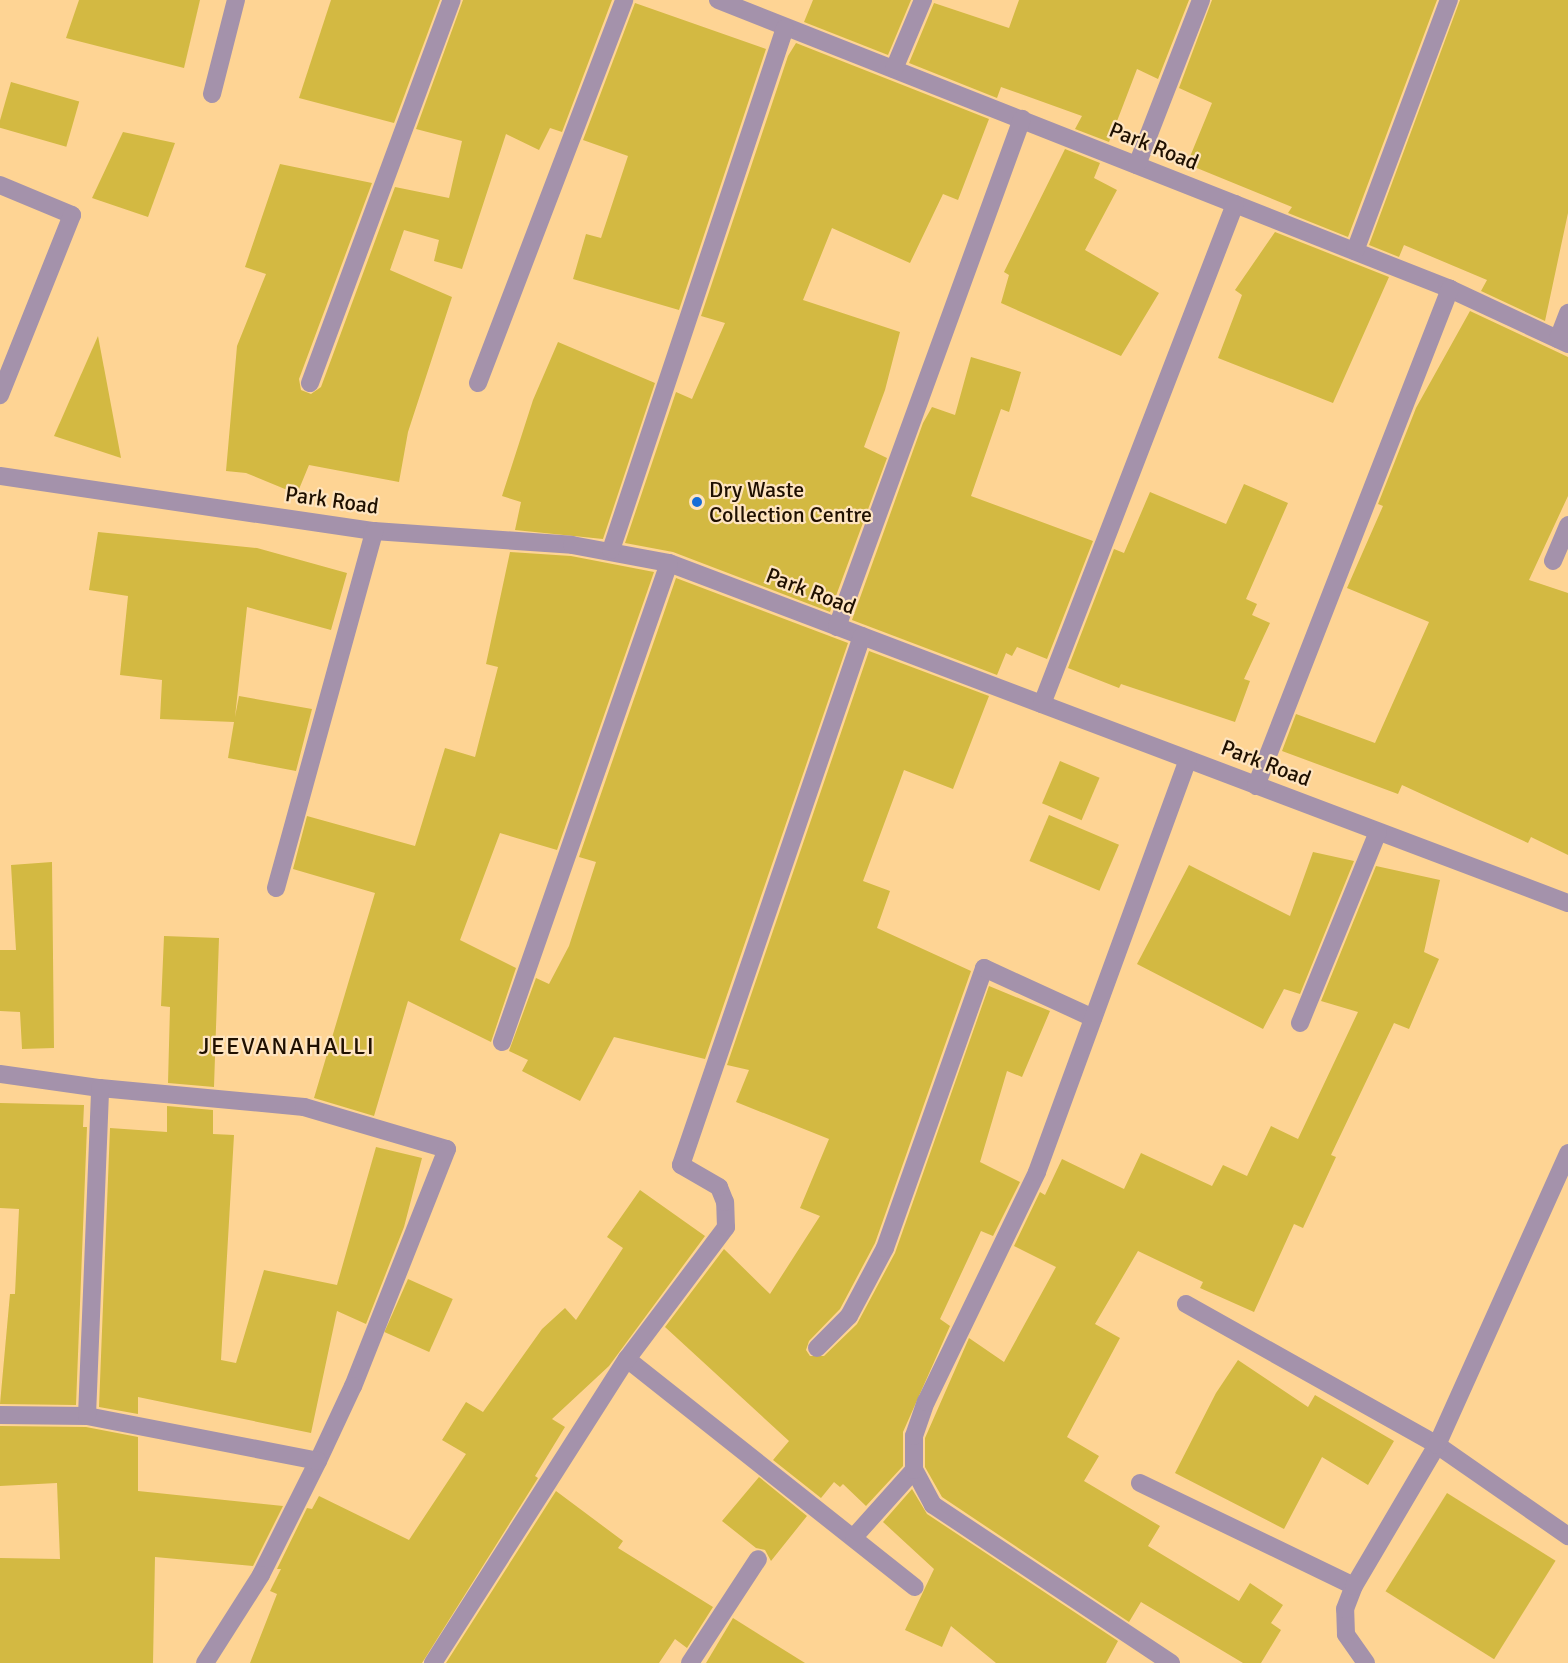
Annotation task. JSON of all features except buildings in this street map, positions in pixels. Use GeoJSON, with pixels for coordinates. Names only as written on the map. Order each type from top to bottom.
{"type":"FeatureCollection","features":[{"type":"Feature","properties":{"kind":"street"},"geometry":{"type":"LineString","coordinates":[[212,93],[236,0]]}},
{"type":"Feature","properties":{"kind":"street"},"geometry":{"type":"LineString","coordinates":[[310,383],[452,0]]}},
{"type":"Feature","properties":{"kind":"street"},"geometry":{"type":"LineString","coordinates":[[478,383],[624,0]]}},
{"type":"Feature","properties":{"kind":"street","name":"Park Road"},"geometry":{"type":"LineString","coordinates":[[718,0],[784,28],[1022,119],[1450,289],[1563,341]]}},
{"type":"Feature","properties":{"kind":"street"},"geometry":{"type":"LineString","coordinates":[[894,69],[922,0]]}},
{"type":"Feature","properties":{"kind":"street"},"geometry":{"type":"LineString","coordinates":[[1137,165],[1201,0]]}},
{"type":"Feature","properties":{"kind":"street"},"geometry":{"type":"LineString","coordinates":[[1355,251],[1449,0]]}},
{"type":"Feature","properties":{"kind":"street"},"geometry":{"type":"LineString","coordinates":[[611,550],[784,28]]}},
{"type":"Feature","properties":{"kind":"street"},"geometry":{"type":"LineString","coordinates":[[837,627],[1022,119]]}},
{"type":"Feature","properties":{"kind":"street"},"geometry":{"type":"LineString","coordinates":[[0,185],[72,215],[0,395]]}},
{"type":"Feature","properties":{"kind":"street"},"geometry":{"type":"LineString","coordinates":[[1042,704],[1234,204]]}},
{"type":"Feature","properties":{"kind":"street"},"geometry":{"type":"LineString","coordinates":[[1256,786],[1450,289]]}},
{"type":"Feature","properties":{"kind":"street"},"geometry":{"type":"LineString","coordinates":[[1563,341],[1568,313]]}},
{"type":"Feature","properties":{"kind":"street","name":"Park Road"},"geometry":{"type":"LineString","coordinates":[[0,476],[374,531],[611,550],[669,563],[1568,903]]}},
{"type":"Feature","properties":{"kind":"street"},"geometry":{"type":"LineString","coordinates":[[1553,561],[1568,525]]}},
{"type":"Feature","properties":{"kind":"street"},"geometry":{"type":"LineString","coordinates":[[276,888],[374,531]]}},
{"type":"Feature","properties":{"kind":"street"},"geometry":{"type":"LineString","coordinates":[[502,1042],[669,563]]}},
{"type":"Feature","properties":{"kind":"street"},"geometry":{"type":"LineString","coordinates":[[433,1663],[627,1359],[726,1227],[725,1202],[719,1187],[681,1165],[862,636]]}},
{"type":"Feature","properties":{"kind":"street"},"geometry":{"type":"LineString","coordinates":[[1171,1663],[933,1505],[914,1470],[914,1436],[926,1402],[1037,1172],[1188,760]]}},
{"type":"Feature","properties":{"kind":"street"},"geometry":{"type":"LineString","coordinates":[[1300,1023],[1378,832]]}},
{"type":"Feature","properties":{"kind":"street"},"geometry":{"type":"LineString","coordinates":[[817,1348],[849,1317],[885,1248],[984,968],[1093,1018]]}},
{"type":"Feature","properties":{"kind":"street"},"geometry":{"type":"LineString","coordinates":[[0,1074],[100,1088],[304,1107],[447,1149],[353,1386],[318,1461],[261,1575],[205,1663]]}},
{"type":"Feature","properties":{"kind":"street"},"geometry":{"type":"LineString","coordinates":[[87,1416],[100,1088]]}},
{"type":"Feature","properties":{"kind":"street"},"geometry":{"type":"LineString","coordinates":[[1366,1663],[1346,1634],[1345,1610],[1354,1586],[1437,1445],[1568,1153]]}},
{"type":"Feature","properties":{"kind":"street"},"geometry":{"type":"LineString","coordinates":[[1186,1304],[1437,1445],[1568,1536]]}},
{"type":"Feature","properties":{"kind":"street"},"geometry":{"type":"LineString","coordinates":[[627,1359],[915,1587]]}},
{"type":"Feature","properties":{"kind":"street"},"geometry":{"type":"LineString","coordinates":[[0,1415],[87,1416],[318,1461]]}},
{"type":"Feature","properties":{"kind":"street"},"geometry":{"type":"LineString","coordinates":[[854,1538],[914,1470]]}},
{"type":"Feature","properties":{"kind":"street"},"geometry":{"type":"LineString","coordinates":[[1140,1483],[1354,1586]]}},
{"type":"Feature","properties":{"kind":"street"},"geometry":{"type":"LineString","coordinates":[[690,1663],[758,1559]]}},
{"type":"Feature","properties":{"kind":"place","name":"Dry Waste Collection Centre"},"geometry":{"type":"Point","coordinates":[697,502]}},
{"type":"Feature","properties":{"kind":"district","name":"JEEVANAHALLI"},"geometry":{"type":"Point","coordinates":[287,1047]}}]}
